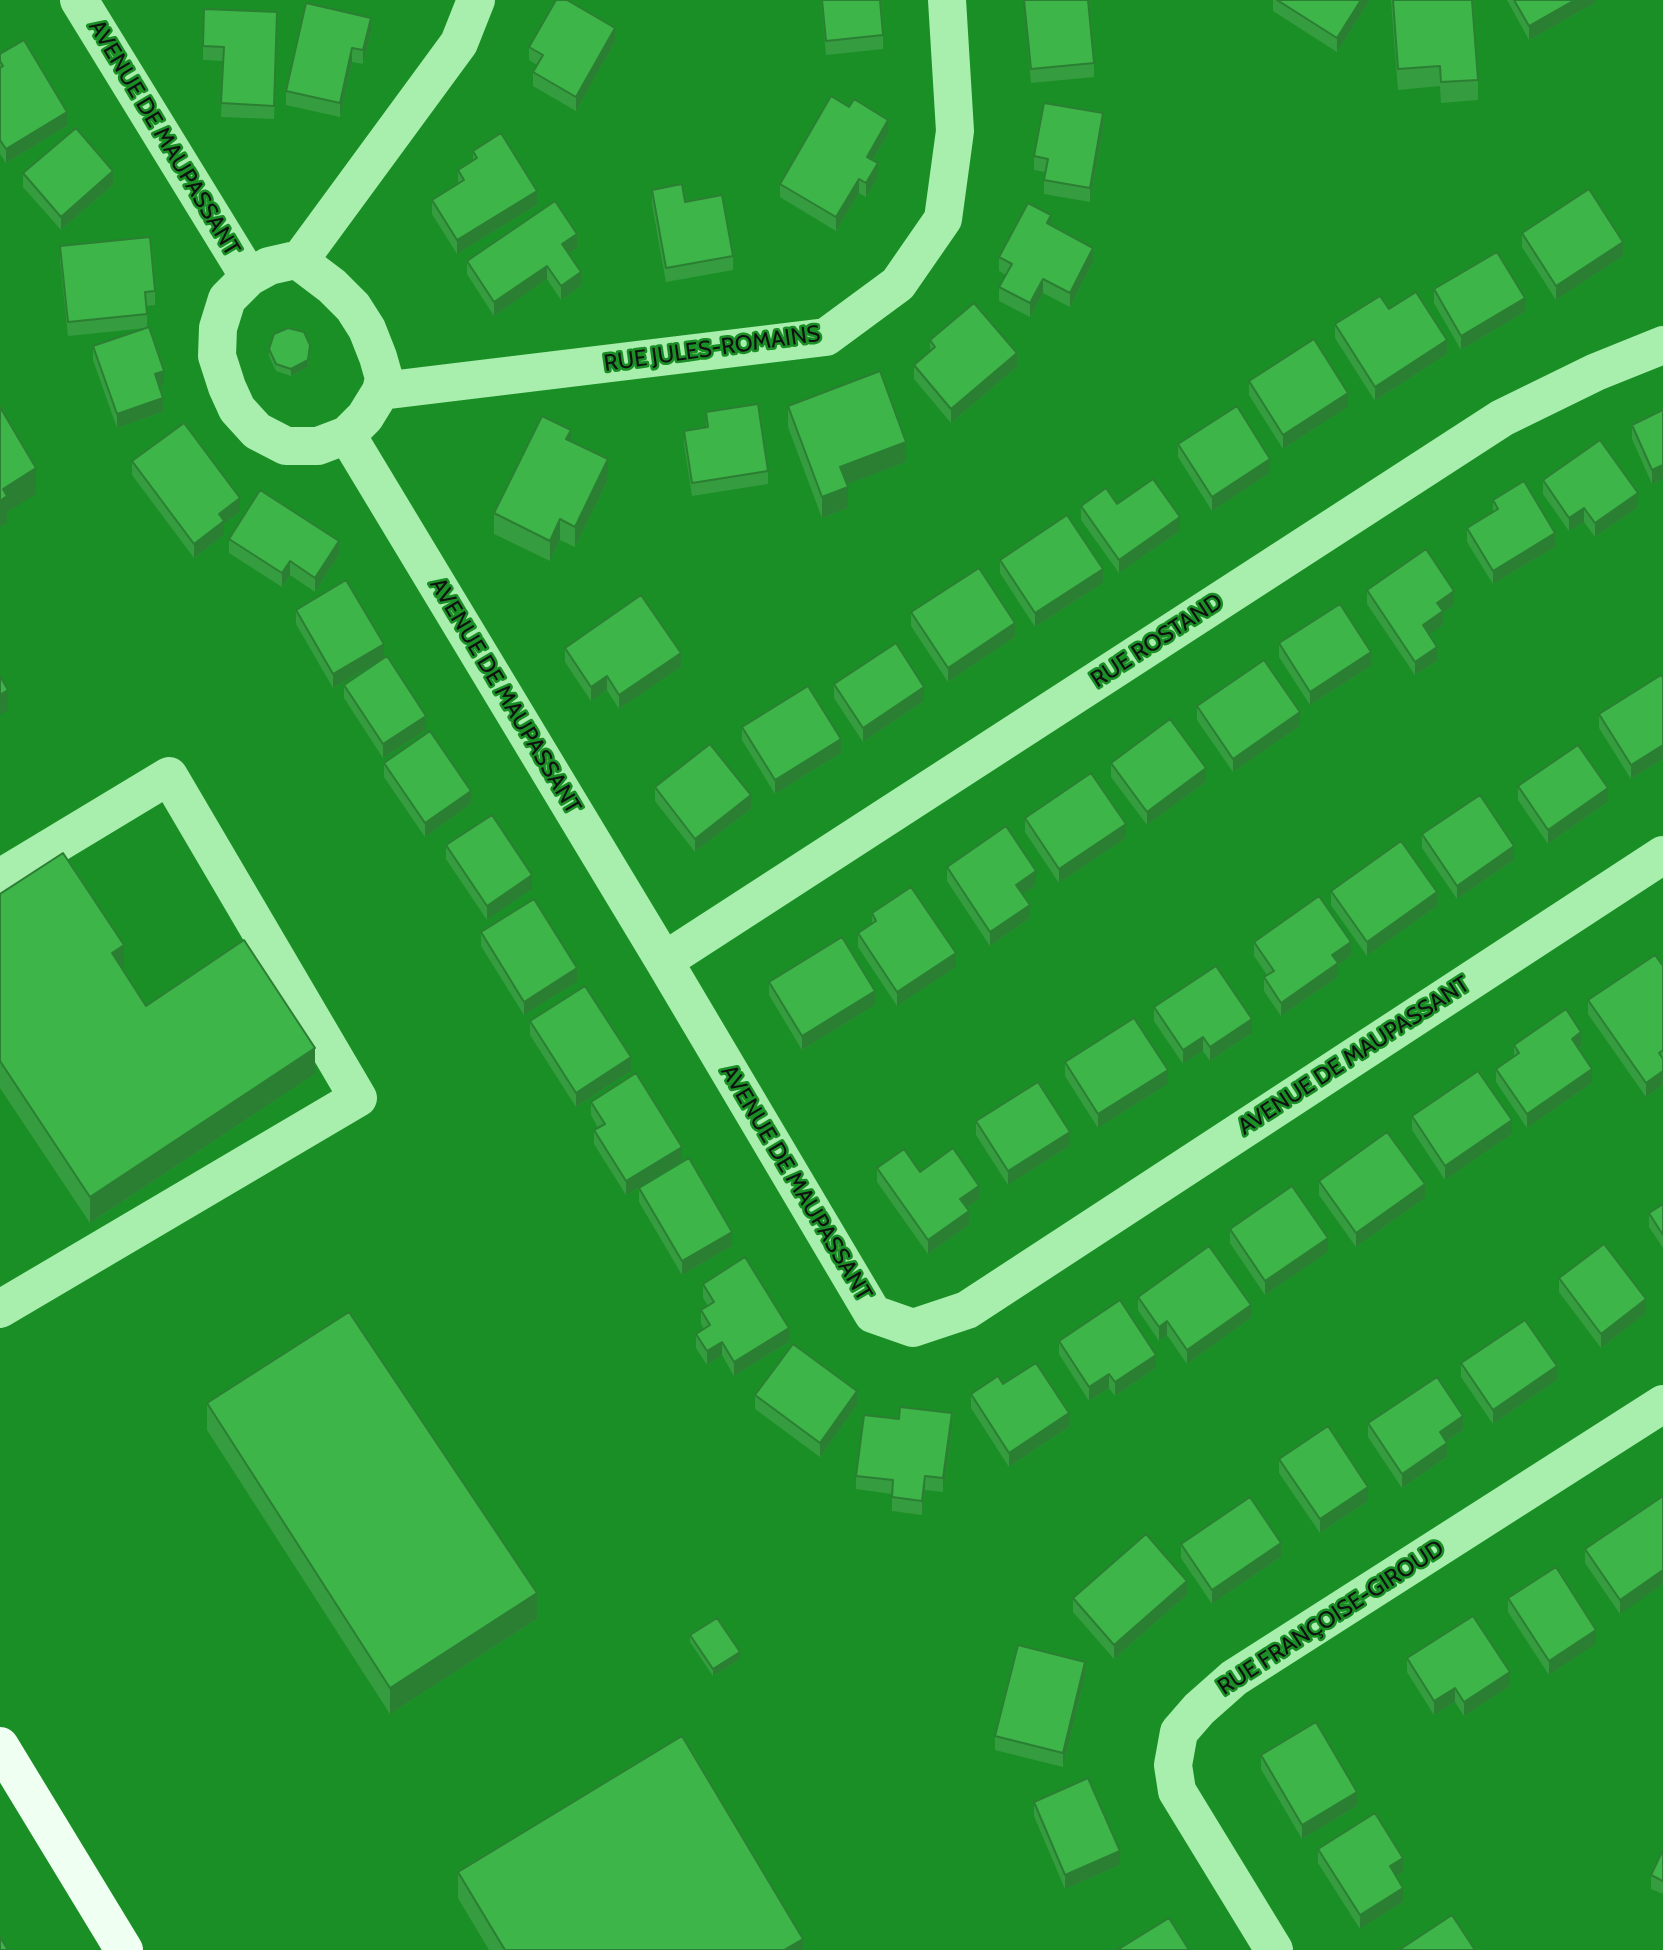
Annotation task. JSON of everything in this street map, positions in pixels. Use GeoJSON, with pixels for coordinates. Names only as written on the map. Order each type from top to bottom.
{"type":"FeatureCollection","features":[{"type":"Feature","properties":{"kind":"main road"},"geometry":{"type":"LineString","coordinates":[[0,1746],[124,1950]]}},
{"type":"Feature","properties":{"kind":"street","name":"AVENUE DE MAUPASSANT"},"geometry":{"type":"LineString","coordinates":[[79,0],[249,277]]}},
{"type":"Feature","properties":{"kind":"street"},"geometry":{"type":"LineString","coordinates":[[347,435],[365,417],[381,391],[384,378],[379,356],[353,307],[332,286],[299,261],[459,43],[476,0]]}},
{"type":"Feature","properties":{"kind":"street","name":"RUE JULES-ROMAINS"},"geometry":{"type":"LineString","coordinates":[[381,391],[826,337],[898,284],[943,219],[955,131],[947,0]]}},
{"type":"Feature","properties":{"kind":"street","name":"AVENUE DE MAUPASSANT"},"geometry":{"type":"LineString","coordinates":[[299,261],[269,266],[249,277],[227,299],[218,328],[217,356],[237,409],[257,431],[286,446],[318,446],[347,435],[873,1314],[913,1328],[967,1310],[1663,856]]}},
{"type":"Feature","properties":{"kind":"street","name":"RUE ROSTAND"},"geometry":{"type":"LineString","coordinates":[[664,961],[1502,418],[1596,372],[1663,345]]}},
{"type":"Feature","properties":{"kind":"street"},"geometry":{"type":"LineString","coordinates":[[0,878],[169,776],[358,1098],[0,1309]]}},
{"type":"Feature","properties":{"kind":"street","name":"RUE FRANÇOISE-GIROUD"},"geometry":{"type":"LineString","coordinates":[[1274,1950],[1177,1791],[1173,1765],[1179,1732],[1199,1709],[1234,1678],[1663,1404]]}},
{"type":"Feature","properties":{"kind":"building"},"geometry":{"type":"Polygon","coordinates":[[[556,0],[567,0],[615,28],[576,97],[533,72],[543,55],[529,47],[556,0]]]}},
{"type":"Feature","properties":{"kind":"building"},"geometry":{"type":"Polygon","coordinates":[[[822,0],[880,0],[883,35],[826,41],[822,0]]]}},
{"type":"Feature","properties":{"kind":"building"},"geometry":{"type":"Polygon","coordinates":[[[1024,0],[1088,0],[1094,63],[1031,69],[1024,0]]]}},
{"type":"Feature","properties":{"kind":"building"},"geometry":{"type":"Polygon","coordinates":[[[1277,0],[1361,0],[1337,38],[1277,0]]]}},
{"type":"Feature","properties":{"kind":"building"},"geometry":{"type":"Polygon","coordinates":[[[1393,0],[1472,0],[1478,80],[1441,82],[1440,66],[1398,69],[1393,0]]]}},
{"type":"Feature","properties":{"kind":"building"},"geometry":{"type":"Polygon","coordinates":[[[1514,0],[1575,0],[1529,26],[1514,0]]]}},
{"type":"Feature","properties":{"kind":"building"},"geometry":{"type":"Polygon","coordinates":[[[306,3],[371,18],[363,50],[352,48],[340,103],[286,91],[306,3]]]}},
{"type":"Feature","properties":{"kind":"building"},"geometry":{"type":"Polygon","coordinates":[[[204,9],[277,12],[274,106],[221,103],[224,47],[203,46],[204,9]]]}},
{"type":"Feature","properties":{"kind":"building"},"geometry":{"type":"Polygon","coordinates":[[[24,40],[67,112],[6,149],[0,140],[0,68],[3,66],[0,54],[24,40]]]}},
{"type":"Feature","properties":{"kind":"building"},"geometry":{"type":"Polygon","coordinates":[[[831,96],[849,107],[854,99],[888,120],[867,157],[878,163],[866,183],[859,179],[836,217],[780,184],[831,96]]]}},
{"type":"Feature","properties":{"kind":"building"},"geometry":{"type":"Polygon","coordinates":[[[1044,103],[1103,113],[1090,188],[1044,180],[1048,159],[1034,156],[1044,103]]]}},
{"type":"Feature","properties":{"kind":"building"},"geometry":{"type":"Polygon","coordinates":[[[76,128],[113,171],[61,217],[23,173],[76,128]]]}},
{"type":"Feature","properties":{"kind":"building"},"geometry":{"type":"Polygon","coordinates":[[[501,133],[537,191],[457,240],[432,200],[464,180],[458,170],[477,158],[473,151],[501,133]]]}},
{"type":"Feature","properties":{"kind":"building"},"geometry":{"type":"Polygon","coordinates":[[[682,184],[685,202],[722,195],[733,256],[666,268],[652,190],[682,184]]]}},
{"type":"Feature","properties":{"kind":"building"},"geometry":{"type":"Polygon","coordinates":[[[1589,189],[1623,242],[1556,286],[1522,233],[1589,189]]]}},
{"type":"Feature","properties":{"kind":"building"},"geometry":{"type":"Polygon","coordinates":[[[555,201],[577,234],[562,244],[581,272],[561,286],[547,266],[494,302],[467,261],[555,201]]]}},
{"type":"Feature","properties":{"kind":"building"},"geometry":{"type":"Polygon","coordinates":[[[1028,203],[1051,215],[1047,223],[1093,248],[1070,293],[1043,279],[1030,303],[999,287],[1012,264],[999,257],[1028,203]]]}},
{"type":"Feature","properties":{"kind":"building"},"geometry":{"type":"Polygon","coordinates":[[[150,237],[155,291],[145,292],[147,314],[68,322],[60,246],[150,237]]]}},
{"type":"Feature","properties":{"kind":"building"},"geometry":{"type":"Polygon","coordinates":[[[1497,252],[1525,298],[1461,336],[1434,289],[1497,252]]]}},
{"type":"Feature","properties":{"kind":"building"},"geometry":{"type":"Polygon","coordinates":[[[1416,292],[1447,340],[1375,387],[1335,324],[1380,296],[1389,309],[1416,292]]]}},
{"type":"Feature","properties":{"kind":"building"},"geometry":{"type":"Polygon","coordinates":[[[974,303],[1017,353],[951,409],[914,365],[935,347],[930,340],[974,303]]]}},
{"type":"Feature","properties":{"kind":"building"},"geometry":{"type":"Polygon","coordinates":[[[149,327],[164,371],[155,374],[163,398],[117,414],[93,346],[149,327]]]}},
{"type":"Feature","properties":{"kind":"building"},"geometry":{"type":"Polygon","coordinates":[[[288,328],[304,332],[310,345],[308,360],[291,369],[276,364],[269,349],[274,334],[288,328]]]}},
{"type":"Feature","properties":{"kind":"building"},"geometry":{"type":"Polygon","coordinates":[[[1314,339],[1348,393],[1283,435],[1249,381],[1314,339]]]}},
{"type":"Feature","properties":{"kind":"building"},"geometry":{"type":"Polygon","coordinates":[[[880,371],[906,442],[840,467],[848,487],[822,497],[788,406],[880,371]]]}},
{"type":"Feature","properties":{"kind":"building"},"geometry":{"type":"Polygon","coordinates":[[[758,404],[768,471],[692,483],[684,431],[708,427],[706,412],[758,404]]]}},
{"type":"Feature","properties":{"kind":"building"},"geometry":{"type":"Polygon","coordinates":[[[1237,406],[1270,459],[1212,497],[1178,444],[1237,406]]]}},
{"type":"Feature","properties":{"kind":"building"},"geometry":{"type":"Polygon","coordinates":[[[0,407],[36,468],[3,489],[7,496],[0,501],[0,407]]]}},
{"type":"Feature","properties":{"kind":"building"},"geometry":{"type":"Polygon","coordinates":[[[1663,410],[1663,465],[1652,470],[1632,425],[1663,410]]]}},
{"type":"Feature","properties":{"kind":"building"},"geometry":{"type":"Polygon","coordinates":[[[542,416],[571,430],[566,439],[608,459],[575,527],[560,519],[550,541],[494,513],[542,416]]]}},
{"type":"Feature","properties":{"kind":"building"},"geometry":{"type":"Polygon","coordinates":[[[184,423],[240,498],[219,514],[224,521],[194,544],[132,461],[184,423]]]}},
{"type":"Feature","properties":{"kind":"building"},"geometry":{"type":"Polygon","coordinates":[[[1600,440],[1638,493],[1595,523],[1584,508],[1569,518],[1543,480],[1600,440]]]}},
{"type":"Feature","properties":{"kind":"building"},"geometry":{"type":"Polygon","coordinates":[[[1153,479],[1180,517],[1119,560],[1081,506],[1106,488],[1117,504],[1153,479]]]}},
{"type":"Feature","properties":{"kind":"building"},"geometry":{"type":"Polygon","coordinates":[[[1524,481],[1555,533],[1493,571],[1467,528],[1498,509],[1493,500],[1524,481]]]}},
{"type":"Feature","properties":{"kind":"building"},"geometry":{"type":"Polygon","coordinates":[[[260,490],[339,541],[315,578],[290,561],[282,573],[229,539],[260,490]]]}},
{"type":"Feature","properties":{"kind":"building"},"geometry":{"type":"Polygon","coordinates":[[[1067,515],[1103,569],[1035,613],[1000,560],[1067,515]]]}},
{"type":"Feature","properties":{"kind":"building"},"geometry":{"type":"Polygon","coordinates":[[[1426,549],[1454,591],[1437,603],[1443,611],[1423,625],[1437,647],[1415,662],[1367,590],[1426,549]]]}},
{"type":"Feature","properties":{"kind":"building"},"geometry":{"type":"Polygon","coordinates":[[[979,568],[1015,623],[948,668],[911,612],[979,568]]]}},
{"type":"Feature","properties":{"kind":"building"},"geometry":{"type":"Polygon","coordinates":[[[346,580],[384,644],[333,674],[296,610],[346,580]]]}},
{"type":"Feature","properties":{"kind":"building"},"geometry":{"type":"Polygon","coordinates":[[[641,595],[681,653],[619,695],[607,676],[591,687],[565,648],[641,595]]]}},
{"type":"Feature","properties":{"kind":"building"},"geometry":{"type":"Polygon","coordinates":[[[1340,604],[1371,652],[1310,692],[1279,643],[1340,604]]]}},
{"type":"Feature","properties":{"kind":"building"},"geometry":{"type":"Polygon","coordinates":[[[896,643],[924,687],[863,728],[834,684],[896,643]]]}},
{"type":"Feature","properties":{"kind":"building"},"geometry":{"type":"Polygon","coordinates":[[[387,656],[426,716],[383,744],[344,685],[387,656]]]}},
{"type":"Feature","properties":{"kind":"building"},"geometry":{"type":"Polygon","coordinates":[[[1264,660],[1300,712],[1233,759],[1197,706],[1264,660]]]}},
{"type":"Feature","properties":{"kind":"building"},"geometry":{"type":"Polygon","coordinates":[[[1661,675],[1663,745],[1631,765],[1599,714],[1661,675]]]}},
{"type":"Feature","properties":{"kind":"building"},"geometry":{"type":"Polygon","coordinates":[[[0,676],[8,690],[0,695],[0,676]]]}},
{"type":"Feature","properties":{"kind":"building"},"geometry":{"type":"Polygon","coordinates":[[[808,686],[841,739],[775,780],[742,727],[808,686]]]}},
{"type":"Feature","properties":{"kind":"building"},"geometry":{"type":"Polygon","coordinates":[[[1170,719],[1206,768],[1147,812],[1111,763],[1170,719]]]}},
{"type":"Feature","properties":{"kind":"building"},"geometry":{"type":"Polygon","coordinates":[[[430,731],[471,791],[425,823],[384,763],[430,731]]]}},
{"type":"Feature","properties":{"kind":"building"},"geometry":{"type":"Polygon","coordinates":[[[710,744],[751,795],[695,839],[655,787],[710,744]]]}},
{"type":"Feature","properties":{"kind":"building"},"geometry":{"type":"Polygon","coordinates":[[[1578,745],[1608,788],[1548,830],[1518,786],[1578,745]]]}},
{"type":"Feature","properties":{"kind":"building"},"geometry":{"type":"Polygon","coordinates":[[[1091,773],[1126,824],[1059,869],[1025,818],[1091,773]]]}},
{"type":"Feature","properties":{"kind":"building"},"geometry":{"type":"Polygon","coordinates":[[[1480,795],[1514,846],[1457,886],[1422,834],[1480,795]]]}},
{"type":"Feature","properties":{"kind":"building"},"geometry":{"type":"Polygon","coordinates":[[[492,815],[532,875],[487,906],[446,845],[492,815]]]}},
{"type":"Feature","properties":{"kind":"building"},"geometry":{"type":"Polygon","coordinates":[[[1006,826],[1036,871],[1016,885],[1030,905],[990,932],[947,867],[1006,826]]]}},
{"type":"Feature","properties":{"kind":"building"},"geometry":{"type":"Polygon","coordinates":[[[1401,841],[1437,892],[1367,942],[1331,891],[1401,841]]]}},
{"type":"Feature","properties":{"kind":"building"},"geometry":{"type":"Polygon","coordinates":[[[63,853],[124,945],[112,953],[146,1006],[244,940],[315,1048],[90,1197],[0,1061],[0,894],[63,853]]]}},
{"type":"Feature","properties":{"kind":"building"},"geometry":{"type":"Polygon","coordinates":[[[911,887],[956,953],[897,992],[858,933],[876,921],[872,913],[911,887]]]}},
{"type":"Feature","properties":{"kind":"building"},"geometry":{"type":"Polygon","coordinates":[[[1319,896],[1351,942],[1332,955],[1338,963],[1281,1003],[1264,977],[1274,971],[1254,942],[1319,896]]]}},
{"type":"Feature","properties":{"kind":"building"},"geometry":{"type":"Polygon","coordinates":[[[534,899],[577,968],[524,1002],[481,932],[534,899]]]}},
{"type":"Feature","properties":{"kind":"building"},"geometry":{"type":"Polygon","coordinates":[[[842,937],[875,991],[802,1036],[769,982],[842,937]]]}},
{"type":"Feature","properties":{"kind":"building"},"geometry":{"type":"Polygon","coordinates":[[[1655,955],[1663,966],[1663,1050],[1659,1053],[1663,1059],[1663,1071],[1646,1083],[1588,1000],[1655,955]]]}},
{"type":"Feature","properties":{"kind":"building"},"geometry":{"type":"Polygon","coordinates":[[[1216,966],[1252,1019],[1210,1047],[1203,1037],[1183,1050],[1154,1007],[1216,966]]]}},
{"type":"Feature","properties":{"kind":"building"},"geometry":{"type":"Polygon","coordinates":[[[585,986],[631,1057],[576,1093],[530,1021],[585,986]]]}},
{"type":"Feature","properties":{"kind":"building"},"geometry":{"type":"Polygon","coordinates":[[[1566,1009],[1581,1032],[1572,1039],[1592,1069],[1527,1114],[1496,1069],[1519,1053],[1514,1045],[1566,1009]]]}},
{"type":"Feature","properties":{"kind":"building"},"geometry":{"type":"Polygon","coordinates":[[[1134,1018],[1168,1070],[1098,1114],[1065,1062],[1134,1018]]]}},
{"type":"Feature","properties":{"kind":"building"},"geometry":{"type":"Polygon","coordinates":[[[1478,1071],[1512,1120],[1445,1166],[1412,1116],[1478,1071]]]}},
{"type":"Feature","properties":{"kind":"building"},"geometry":{"type":"Polygon","coordinates":[[[636,1073],[682,1147],[626,1181],[594,1130],[605,1124],[591,1102],[636,1073]]]}},
{"type":"Feature","properties":{"kind":"building"},"geometry":{"type":"Polygon","coordinates":[[[1038,1082],[1070,1132],[1008,1171],[976,1121],[1038,1082]]]}},
{"type":"Feature","properties":{"kind":"building"},"geometry":{"type":"Polygon","coordinates":[[[1387,1132],[1425,1184],[1356,1233],[1319,1181],[1387,1132]]]}},
{"type":"Feature","properties":{"kind":"building"},"geometry":{"type":"Polygon","coordinates":[[[953,1148],[979,1186],[960,1199],[969,1211],[928,1240],[877,1168],[904,1149],[920,1172],[953,1148]]]}},
{"type":"Feature","properties":{"kind":"building"},"geometry":{"type":"Polygon","coordinates":[[[689,1158],[732,1232],[682,1261],[639,1188],[689,1158]]]}},
{"type":"Feature","properties":{"kind":"building"},"geometry":{"type":"Polygon","coordinates":[[[1292,1186],[1328,1238],[1265,1281],[1230,1229],[1292,1186]]]}},
{"type":"Feature","properties":{"kind":"building"},"geometry":{"type":"Polygon","coordinates":[[[1663,1204],[1663,1235],[1649,1213],[1663,1204]]]}},
{"type":"Feature","properties":{"kind":"building"},"geometry":{"type":"Polygon","coordinates":[[[1604,1244],[1646,1299],[1601,1334],[1559,1278],[1604,1244]]]}},
{"type":"Feature","properties":{"kind":"building"},"geometry":{"type":"Polygon","coordinates":[[[1209,1246],[1251,1305],[1187,1350],[1167,1321],[1159,1327],[1138,1297],[1209,1246]]]}},
{"type":"Feature","properties":{"kind":"building"},"geometry":{"type":"Polygon","coordinates":[[[745,1257],[789,1328],[734,1362],[722,1342],[707,1351],[696,1334],[710,1325],[701,1310],[714,1302],[703,1284],[745,1257]]]}},
{"type":"Feature","properties":{"kind":"building"},"geometry":{"type":"Polygon","coordinates":[[[1120,1300],[1156,1355],[1115,1382],[1109,1374],[1089,1387],[1059,1341],[1120,1300]]]}},
{"type":"Feature","properties":{"kind":"building"},"geometry":{"type":"Polygon","coordinates":[[[349,1312],[537,1593],[390,1688],[207,1403],[349,1312]]]}},
{"type":"Feature","properties":{"kind":"building"},"geometry":{"type":"Polygon","coordinates":[[[1525,1320],[1557,1366],[1493,1410],[1461,1363],[1525,1320]]]}},
{"type":"Feature","properties":{"kind":"building"},"geometry":{"type":"Polygon","coordinates":[[[793,1344],[857,1391],[820,1443],[755,1395],[793,1344]]]}},
{"type":"Feature","properties":{"kind":"building"},"geometry":{"type":"Polygon","coordinates":[[[1036,1363],[1069,1413],[1009,1453],[971,1394],[998,1376],[1003,1384],[1036,1363]]]}},
{"type":"Feature","properties":{"kind":"building"},"geometry":{"type":"Polygon","coordinates":[[[1437,1377],[1463,1416],[1440,1432],[1447,1443],[1402,1474],[1368,1423],[1437,1377]]]}},
{"type":"Feature","properties":{"kind":"building"},"geometry":{"type":"Polygon","coordinates":[[[900,1407],[952,1413],[943,1478],[925,1476],[922,1501],[892,1497],[893,1480],[856,1476],[864,1415],[899,1419],[900,1407]]]}},
{"type":"Feature","properties":{"kind":"building"},"geometry":{"type":"Polygon","coordinates":[[[1328,1426],[1368,1487],[1320,1519],[1279,1459],[1328,1426]]]}},
{"type":"Feature","properties":{"kind":"building"},"geometry":{"type":"Polygon","coordinates":[[[1663,1496],[1663,1570],[1620,1600],[1585,1549],[1663,1496]]]}},
{"type":"Feature","properties":{"kind":"building"},"geometry":{"type":"Polygon","coordinates":[[[1250,1497],[1281,1543],[1212,1590],[1181,1544],[1250,1497]]]}},
{"type":"Feature","properties":{"kind":"building"},"geometry":{"type":"Polygon","coordinates":[[[1146,1534],[1187,1581],[1114,1645],[1073,1598],[1146,1534]]]}},
{"type":"Feature","properties":{"kind":"building"},"geometry":{"type":"Polygon","coordinates":[[[1556,1567],[1596,1630],[1549,1661],[1508,1598],[1556,1567]]]}},
{"type":"Feature","properties":{"kind":"building"},"geometry":{"type":"Polygon","coordinates":[[[1473,1616],[1510,1672],[1464,1702],[1455,1688],[1434,1701],[1407,1658],[1473,1616]]]}},
{"type":"Feature","properties":{"kind":"building"},"geometry":{"type":"Polygon","coordinates":[[[717,1618],[740,1652],[713,1669],[690,1635],[717,1618]]]}},
{"type":"Feature","properties":{"kind":"building"},"geometry":{"type":"Polygon","coordinates":[[[1018,1645],[1085,1662],[1063,1753],[995,1736],[1018,1645]]]}},
{"type":"Feature","properties":{"kind":"building"},"geometry":{"type":"Polygon","coordinates":[[[1316,1722],[1357,1792],[1302,1825],[1261,1755],[1316,1722]]]}},
{"type":"Feature","properties":{"kind":"building"},"geometry":{"type":"Polygon","coordinates":[[[682,1736],[803,1939],[784,1950],[505,1950],[458,1872],[682,1736]]]}},
{"type":"Feature","properties":{"kind":"building"},"geometry":{"type":"Polygon","coordinates":[[[1088,1778],[1120,1851],[1065,1875],[1034,1802],[1088,1778]]]}},
{"type":"Feature","properties":{"kind":"building"},"geometry":{"type":"Polygon","coordinates":[[[1375,1813],[1403,1858],[1390,1866],[1403,1888],[1360,1915],[1318,1849],[1375,1813]]]}},
{"type":"Feature","properties":{"kind":"building"},"geometry":{"type":"Polygon","coordinates":[[[1663,1850],[1663,1881],[1651,1875],[1663,1850]]]}},
{"type":"Feature","properties":{"kind":"building"},"geometry":{"type":"Polygon","coordinates":[[[1452,1915],[1475,1950],[1399,1950],[1452,1915]]]}},
{"type":"Feature","properties":{"kind":"building"},"geometry":{"type":"Polygon","coordinates":[[[1169,1918],[1189,1950],[1117,1950],[1169,1918]]]}},
{"type":"Feature","properties":{"kind":"building"},"geometry":{"type":"Polygon","coordinates":[[[0,1937],[8,1950],[0,1950],[0,1937]]]}}]}
